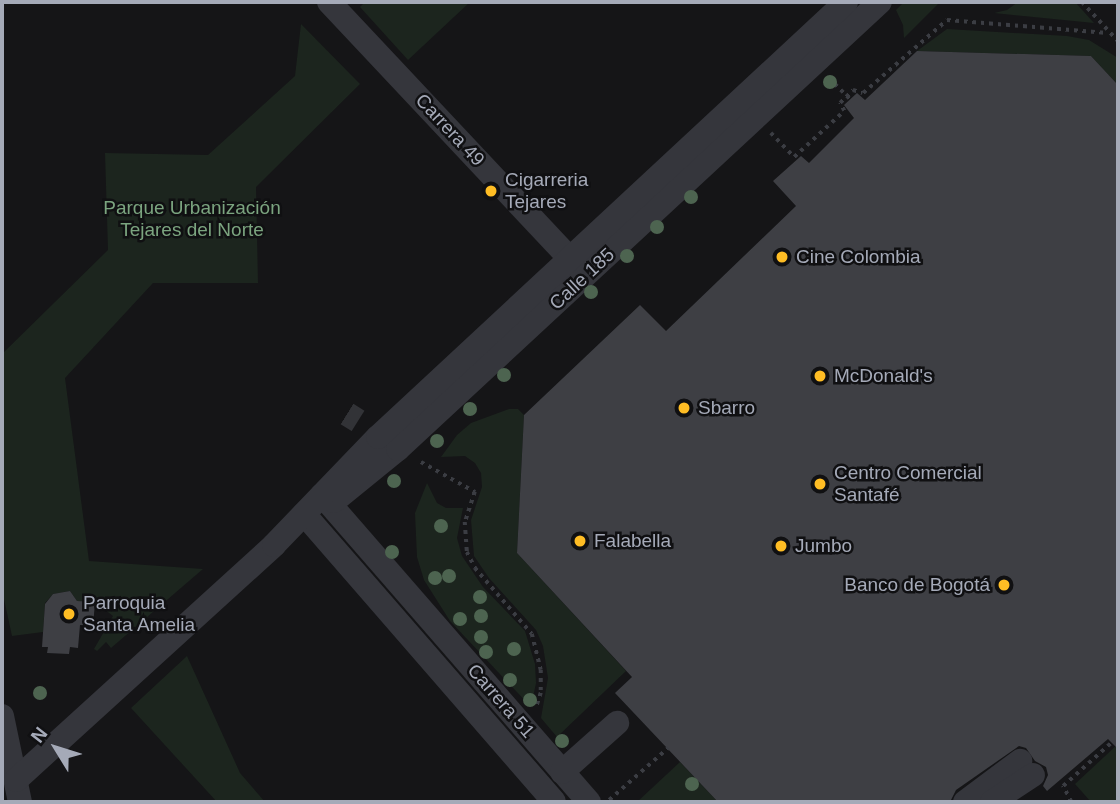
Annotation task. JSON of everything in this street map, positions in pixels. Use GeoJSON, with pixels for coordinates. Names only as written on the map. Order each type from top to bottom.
{"type":"FeatureCollection","features":[{"type":"Feature","properties":{"kind":"street","name":"Carrera 49"},"geometry":{"type":"LineString","coordinates":[[329,2],[570,258]]}},
{"type":"Feature","properties":{"kind":"street","name":"Calle 185"},"geometry":{"type":"LineString","coordinates":[[326,500],[378,438],[846,2]]}},
{"type":"Feature","properties":{"kind":"street","name":"Calle 185"},"geometry":{"type":"LineString","coordinates":[[18,791],[274,545],[326,500],[398,449],[880,2]]}},
{"type":"Feature","properties":{"kind":"street","name":"Carrera 51"},"geometry":{"type":"LineString","coordinates":[[326,500],[562,772],[599,801]]}},
{"type":"Feature","properties":{"kind":"street","name":"Carrera 51"},"geometry":{"type":"LineString","coordinates":[[306,517],[554,802]]}},
{"type":"Feature","properties":{"kind":"street"},"geometry":{"type":"LineString","coordinates":[[391,613],[405,600],[413,599]]}},
{"type":"Feature","properties":{"kind":"street"},"geometry":{"type":"LineString","coordinates":[[2,716],[18,791]]}},
{"type":"Feature","properties":{"kind":"street"},"geometry":{"type":"LineString","coordinates":[[562,772],[617,723]]}},
{"type":"Feature","properties":{"kind":"street"},"geometry":{"type":"LineString","coordinates":[[965,802],[1026,768],[992,802]]}},
{"type":"Feature","properties":{"kind":"path"},"geometry":{"type":"LineString","coordinates":[[1082,2],[1118,41]]}},
{"type":"Feature","properties":{"kind":"path"},"geometry":{"type":"LineString","coordinates":[[767,130],[794,157],[844,111],[841,103],[853,90],[863,93],[947,20],[1107,33]]}},
{"type":"Feature","properties":{"kind":"path"},"geometry":{"type":"LineString","coordinates":[[825,74],[848,97]]}},
{"type":"Feature","properties":{"kind":"path"},"geometry":{"type":"LineString","coordinates":[[421,462],[475,492],[465,522],[467,552],[475,568],[532,634],[541,670],[541,693],[533,716]]}},
{"type":"Feature","properties":{"kind":"path"},"geometry":{"type":"LineString","coordinates":[[1071,802],[1063,786],[1111,743]]}},
{"type":"Feature","properties":{"kind":"path"},"geometry":{"type":"LineString","coordinates":[[599,801],[668,748]]}},
{"type":"Feature","properties":{"kind":"green space"},"geometry":{"type":"Polygon","coordinates":[[[365,2],[470,2],[408,60],[360,7],[365,2]]]}},
{"type":"Feature","properties":{"kind":"green space"},"geometry":{"type":"Polygon","coordinates":[[[904,2],[940,2],[904,38],[903,25],[896,10],[904,2]]]}},
{"type":"Feature","properties":{"kind":"green space"},"geometry":{"type":"Polygon","coordinates":[[[1018,2],[1075,2],[1094,23],[994,13],[1007,10],[1018,2]]]}},
{"type":"Feature","properties":{"kind":"green space","name":"Parque Urbanización Tejares del Norte"},"geometry":{"type":"Polygon","coordinates":[[[301,24],[360,84],[256,187],[258,283],[153,283],[65,378],[89,561],[203,569],[111,648],[106,642],[97,651],[94,649],[113,616],[95,602],[77,601],[70,591],[53,594],[45,603],[43,632],[12,636],[2,590],[2,354],[108,250],[105,153],[208,155],[295,76],[301,24]]]}},
{"type":"Feature","properties":{"kind":"green space"},"geometry":{"type":"Polygon","coordinates":[[[947,29],[1067,36],[1089,40],[1118,58],[1118,85],[1091,56],[917,51],[947,29]]]}},
{"type":"Feature","properties":{"kind":"green space"},"geometry":{"type":"Polygon","coordinates":[[[509,409],[518,409],[524,415],[517,553],[626,671],[557,737],[541,718],[548,678],[543,646],[536,630],[489,578],[474,556],[471,520],[482,487],[481,473],[475,463],[465,456],[441,457],[457,435],[471,423],[509,409]]]}},
{"type":"Feature","properties":{"kind":"green space"},"geometry":{"type":"Polygon","coordinates":[[[427,483],[437,503],[446,508],[463,508],[457,538],[462,556],[483,587],[525,631],[535,664],[536,683],[531,707],[450,621],[424,580],[417,557],[415,513],[427,483]]]}},
{"type":"Feature","properties":{"kind":"green space"},"geometry":{"type":"Polygon","coordinates":[[[187,656],[240,773],[265,802],[217,802],[131,708],[187,656]]]}},
{"type":"Feature","properties":{"kind":"green space"},"geometry":{"type":"Polygon","coordinates":[[[1118,744],[1118,802],[1091,802],[1075,784],[1118,744]]]}},
{"type":"Feature","properties":{"kind":"green space"},"geometry":{"type":"Polygon","coordinates":[[[680,762],[718,802],[637,802],[680,762]]]}},
{"type":"Feature","properties":{"kind":"building","name":"Centro Comercial Santafé"},"geometry":{"type":"Polygon","coordinates":[[[917,51],[1091,56],[1118,85],[1118,749],[1108,739],[1047,791],[1043,786],[1048,775],[1046,767],[1035,761],[1026,748],[1019,746],[956,790],[950,802],[718,802],[615,693],[632,677],[517,553],[524,415],[640,305],[666,331],[796,206],[773,181],[801,156],[809,163],[854,118],[844,105],[857,93],[865,100],[917,51]]]}},
{"type":"Feature","properties":{"kind":"building","name":"Parroquia Santa Amelia"},"geometry":{"type":"Polygon","coordinates":[[[70,591],[77,601],[95,602],[93,626],[80,625],[78,648],[70,647],[69,654],[47,653],[48,647],[42,647],[45,604],[53,594],[70,591]]]}},
{"type":"Feature","properties":{"kind":"tunnel"},"geometry":{"type":"LineString","coordinates":[[347,414],[358,421]]}},
{"type":"Feature","properties":{"kind":"place","name":"Cigarreria Tejares"},"geometry":{"type":"Point","coordinates":[491,191]}},
{"type":"Feature","properties":{"kind":"place","name":"Cine Colombia"},"geometry":{"type":"Point","coordinates":[782,257]}},
{"type":"Feature","properties":{"kind":"place","name":"McDonald's"},"geometry":{"type":"Point","coordinates":[820,376]}},
{"type":"Feature","properties":{"kind":"place","name":"Sbarro"},"geometry":{"type":"Point","coordinates":[684,408]}},
{"type":"Feature","properties":{"kind":"place","name":"Centro Comercial Santafé"},"geometry":{"type":"Point","coordinates":[820,484]}},
{"type":"Feature","properties":{"kind":"place","name":"Falabella"},"geometry":{"type":"Point","coordinates":[580,541]}},
{"type":"Feature","properties":{"kind":"place","name":"Jumbo"},"geometry":{"type":"Point","coordinates":[781,546]}},
{"type":"Feature","properties":{"kind":"place","name":"Banco de Bogotá"},"geometry":{"type":"Point","coordinates":[1004,585]}},
{"type":"Feature","properties":{"kind":"place","name":"Parroquia Santa Amelia"},"geometry":{"type":"Point","coordinates":[69,614]}}]}
